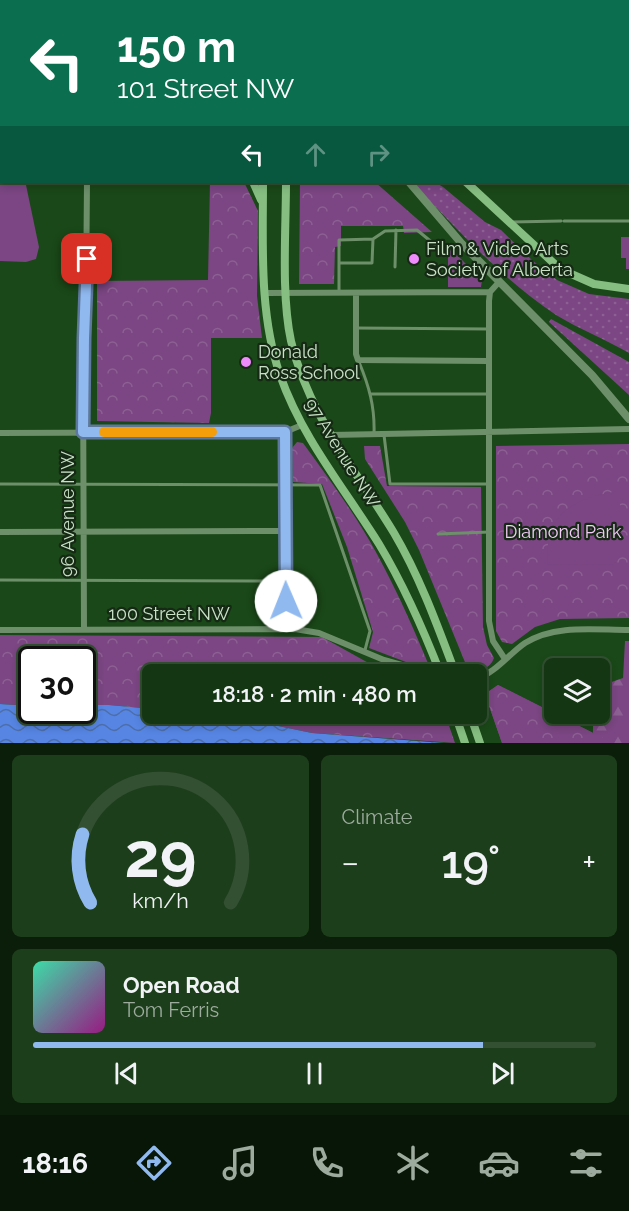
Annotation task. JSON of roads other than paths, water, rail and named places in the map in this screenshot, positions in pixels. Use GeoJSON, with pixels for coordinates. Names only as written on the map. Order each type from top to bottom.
{"type":"FeatureCollection","features":[{"type":"Feature","properties":{"kind":"main road"},"geometry":{"type":"LineString","coordinates":[[253,183],[263,208]]}},
{"type":"Feature","properties":{"kind":"main road","name":"97 Avenue NW"},"geometry":{"type":"LineString","coordinates":[[263,183],[265,293],[271,341],[280,373],[302,425],[315,448],[380,546],[419,624],[435,664]]}},
{"type":"Feature","properties":{"kind":"main road","name":"97 Avenue NW"},"geometry":{"type":"LineString","coordinates":[[286,183],[286,293],[291,339],[299,370],[330,435],[395,535],[414,571],[452,664]]}},
{"type":"Feature","properties":{"kind":"main road"},"geometry":{"type":"LineString","coordinates":[[469,184],[546,257],[568,273],[594,284],[629,289]]}},
{"type":"Feature","properties":{"kind":"main road"},"geometry":{"type":"LineString","coordinates":[[458,724],[465,743]]}},
{"type":"Feature","properties":{"kind":"main road"},"geometry":{"type":"LineString","coordinates":[[473,724],[480,743]]}},
{"type":"Feature","properties":{"kind":"street","name":"96 Avenue NW"},"geometry":{"type":"LineString","coordinates":[[84,630],[83,432],[87,183]]}},
{"type":"Feature","properties":{"kind":"street"},"geometry":{"type":"LineString","coordinates":[[411,183],[452,233],[592,375],[629,419]]}},
{"type":"Feature","properties":{"kind":"street"},"geometry":{"type":"LineString","coordinates":[[499,282],[490,292],[489,329],[490,633],[505,659]]}},
{"type":"Feature","properties":{"kind":"street"},"geometry":{"type":"LineString","coordinates":[[265,293],[490,292]]}},
{"type":"Feature","properties":{"kind":"street"},"geometry":{"type":"LineString","coordinates":[[356,293],[356,354],[358,360],[489,361]]}},
{"type":"Feature","properties":{"kind":"street"},"geometry":{"type":"LineString","coordinates":[[0,433],[285,432],[302,425]]}},
{"type":"Feature","properties":{"kind":"street"},"geometry":{"type":"LineString","coordinates":[[330,435],[629,429]]}},
{"type":"Feature","properties":{"kind":"street","name":"97 Avenue NW"},"geometry":{"type":"LineString","coordinates":[[285,432],[286,629]]}},
{"type":"Feature","properties":{"kind":"street"},"geometry":{"type":"LineString","coordinates":[[0,532],[285,531]]}},
{"type":"Feature","properties":{"kind":"street","name":"100 Street NW"},"geometry":{"type":"LineString","coordinates":[[0,630],[286,629],[320,633],[398,664]]}},
{"type":"Feature","properties":{"kind":"street"},"geometry":{"type":"LineString","coordinates":[[487,673],[527,641],[554,631],[629,630]]}},
{"type":"Feature","properties":{"kind":"lane"},"geometry":{"type":"LineString","coordinates":[[511,222],[629,221]]}},
{"type":"Feature","properties":{"kind":"lane"},"geometry":{"type":"LineString","coordinates":[[395,267],[396,230]]}},
{"type":"Feature","properties":{"kind":"lane"},"geometry":{"type":"LineString","coordinates":[[339,293],[339,240],[373,239],[385,231],[417,230],[439,248]]}},
{"type":"Feature","properties":{"kind":"lane"},"geometry":{"type":"LineString","coordinates":[[339,263],[372,263],[373,239]]}},
{"type":"Feature","properties":{"kind":"lane"},"geometry":{"type":"LineString","coordinates":[[356,328],[489,329]]}},
{"type":"Feature","properties":{"kind":"lane"},"geometry":{"type":"LineString","coordinates":[[358,360],[371,394],[375,413],[374,434]]}},
{"type":"Feature","properties":{"kind":"lane"},"geometry":{"type":"LineString","coordinates":[[371,394],[489,394]]}},
{"type":"Feature","properties":{"kind":"lane"},"geometry":{"type":"LineString","coordinates":[[384,434],[390,484],[489,484]]}},
{"type":"Feature","properties":{"kind":"lane"},"geometry":{"type":"LineString","coordinates":[[0,484],[320,485],[370,631],[364,652]]}},
{"type":"Feature","properties":{"kind":"lane"},"geometry":{"type":"LineString","coordinates":[[438,534],[489,532]]}},
{"type":"Feature","properties":{"kind":"lane"},"geometry":{"type":"LineString","coordinates":[[0,580],[286,580]]}},
{"type":"Feature","properties":{"kind":"water"},"geometry":{"type":"Polygon","coordinates":[[[0,704],[18,705],[18,724],[96,724],[96,705],[109,705],[142,708],[142,724],[268,724],[312,733],[444,743],[0,743],[0,704]]]}},
{"type":"Feature","properties":{"kind":"place","name":"Film & Video Arts Society of Alberta"},"geometry":{"type":"Point","coordinates":[414,259]}},
{"type":"Feature","properties":{"kind":"place","name":"Donald Ross School"},"geometry":{"type":"Point","coordinates":[246,362]}},
{"type":"Feature","properties":{"kind":"park label","name":"Diamond Park"},"geometry":{"type":"Point","coordinates":[563,532]}}]}
